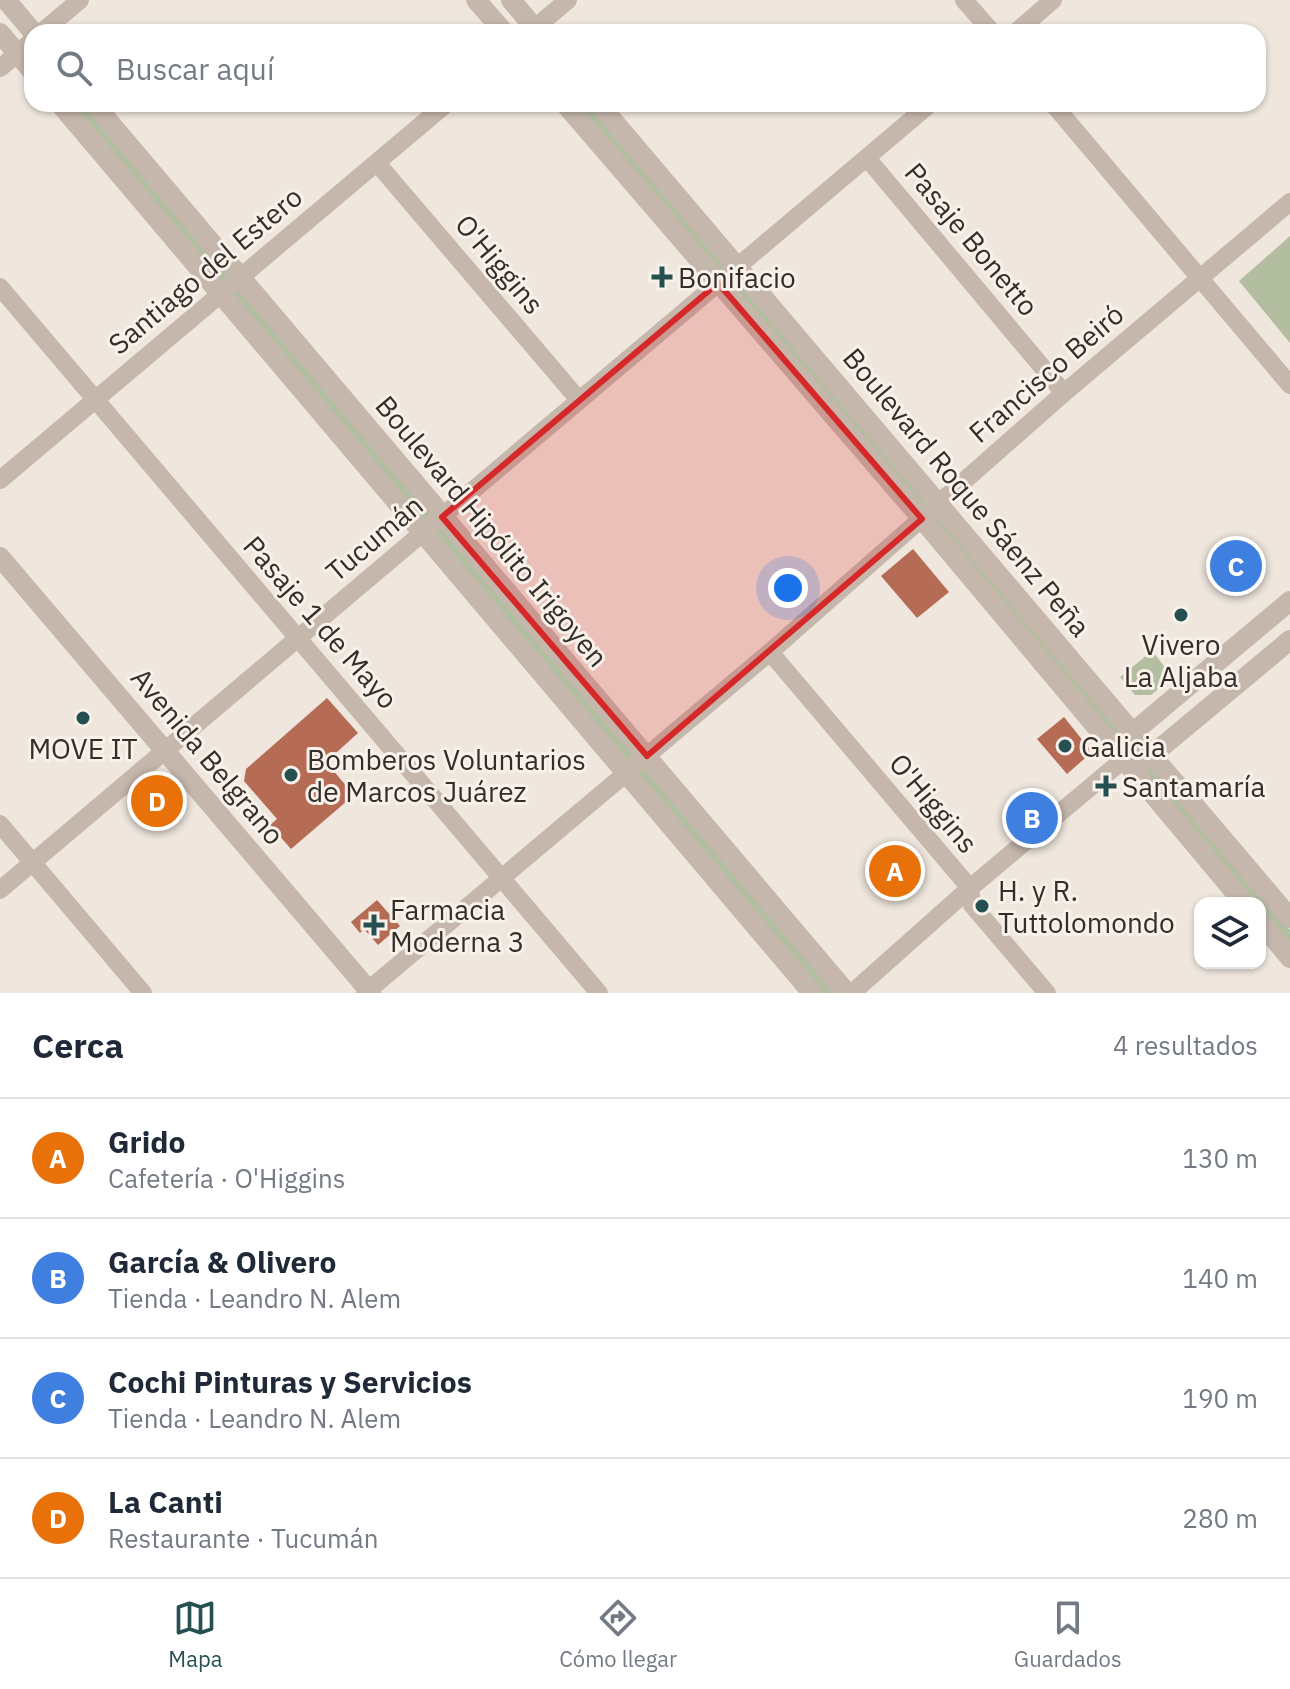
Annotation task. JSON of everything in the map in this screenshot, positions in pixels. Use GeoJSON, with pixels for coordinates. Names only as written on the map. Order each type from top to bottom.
{"type":"FeatureCollection","features":[{"type":"Feature","properties":{"kind":"street"},"geometry":{"type":"LineString","coordinates":[[6,0],[26,24]]}},
{"type":"Feature","properties":{"kind":"street"},"geometry":{"type":"LineString","coordinates":[[52,24],[80,0]]}},
{"type":"Feature","properties":{"kind":"street"},"geometry":{"type":"LineString","coordinates":[[476,0],[497,24]]}},
{"type":"Feature","properties":{"kind":"street"},"geometry":{"type":"LineString","coordinates":[[511,0],[529,24]]}},
{"type":"Feature","properties":{"kind":"street"},"geometry":{"type":"LineString","coordinates":[[542,24],[568,0]]}},
{"type":"Feature","properties":{"kind":"street"},"geometry":{"type":"LineString","coordinates":[[964,0],[985,24]]}},
{"type":"Feature","properties":{"kind":"street"},"geometry":{"type":"LineString","coordinates":[[1025,24],[1053,0]]}},
{"type":"Feature","properties":{"kind":"street"},"geometry":{"type":"LineString","coordinates":[[0,33],[24,46]]}},
{"type":"Feature","properties":{"kind":"street"},"geometry":{"type":"LineString","coordinates":[[0,68],[24,48]]}},
{"type":"Feature","properties":{"kind":"street","name":"Boulevard Hipólito Irigoyen"},"geometry":{"type":"LineString","coordinates":[[67,112],[812,993]]}},
{"type":"Feature","properties":{"kind":"street","name":"Boulevard Hipólito Irigoyen"},"geometry":{"type":"LineString","coordinates":[[101,112],[442,517],[850,993]]}},
{"type":"Feature","properties":{"kind":"street","name":"Santiago del Estero"},"geometry":{"type":"LineString","coordinates":[[0,480],[437,112]]}},
{"type":"Feature","properties":{"kind":"street","name":"Boulevard Roque Sáenz Peña"},"geometry":{"type":"LineString","coordinates":[[572,112],[922,519],[1239,897]]}},
{"type":"Feature","properties":{"kind":"street","name":"Boulevard Roque Sáenz Peña"},"geometry":{"type":"LineString","coordinates":[[606,112],[1135,731],[1290,918]]}},
{"type":"Feature","properties":{"kind":"street","name":"Tucumán"},"geometry":{"type":"LineString","coordinates":[[0,890],[921,112]]}},
{"type":"Feature","properties":{"kind":"street"},"geometry":{"type":"LineString","coordinates":[[1060,112],[1290,385]]}},
{"type":"Feature","properties":{"kind":"street","name":"Pasaje Bonetto"},"geometry":{"type":"LineString","coordinates":[[867,158],[1064,393]]}},
{"type":"Feature","properties":{"kind":"street","name":"O'Higgins"},"geometry":{"type":"LineString","coordinates":[[377,163],[579,400]]}},
{"type":"Feature","properties":{"kind":"street","name":"Francisco Beiró"},"geometry":{"type":"LineString","coordinates":[[368,992],[500,877],[770,652],[1064,393],[1290,202]]}},
{"type":"Feature","properties":{"kind":"street","name":"Pasaje 1 de Mayo"},"geometry":{"type":"LineString","coordinates":[[0,287],[599,993]]}},
{"type":"Feature","properties":{"kind":"street","name":"Avenida Belgrano"},"geometry":{"type":"LineString","coordinates":[[0,557],[368,992]]}},
{"type":"Feature","properties":{"kind":"street"},"geometry":{"type":"LineString","coordinates":[[850,993],[1124,759],[1135,731],[1290,601]]}},
{"type":"Feature","properties":{"kind":"street"},"geometry":{"type":"LineString","coordinates":[[1124,759],[1153,754],[1290,640]]}},
{"type":"Feature","properties":{"kind":"street","name":"O'Higgins"},"geometry":{"type":"LineString","coordinates":[[770,652],[970,888],[972,905],[1047,993]]}},
{"type":"Feature","properties":{"kind":"street"},"geometry":{"type":"LineString","coordinates":[[0,824],[143,993]]}},
{"type":"Feature","properties":{"kind":"street"},"geometry":{"type":"LineString","coordinates":[[1266,929],[1290,958]]}},
{"type":"Feature","properties":{"kind":"highlighted area"},"geometry":{"type":"Polygon","coordinates":[[[718,283],[922,519],[647,756],[442,517],[718,283]]]}},
{"type":"Feature","properties":{"kind":"green space"},"geometry":{"type":"Polygon","coordinates":[[[67,112],[101,112],[847,993],[812,993],[67,112]]]}},
{"type":"Feature","properties":{"kind":"green space"},"geometry":{"type":"Polygon","coordinates":[[[583,112],[596,112],[1262,897],[1249,897],[583,112]]]}},
{"type":"Feature","properties":{"kind":"green space"},"geometry":{"type":"Polygon","coordinates":[[[1290,236],[1290,343],[1239,281],[1290,236]]]}},
{"type":"Feature","properties":{"kind":"green space"},"geometry":{"type":"Polygon","coordinates":[[[1152,651],[1173,677],[1151,695],[1135,695],[1120,677],[1152,651]]]}},
{"type":"Feature","properties":{"kind":"green space"},"geometry":{"type":"Polygon","coordinates":[[[1266,902],[1290,930],[1290,945],[1266,917],[1266,902]]]}},
{"type":"Feature","properties":{"kind":"building"},"geometry":{"type":"Polygon","coordinates":[[[913,549],[949,592],[917,618],[881,576],[913,549]]]}},
{"type":"Feature","properties":{"kind":"building","name":"Bomberos Voluntarios de Marcos Juárez"},"geometry":{"type":"Polygon","coordinates":[[[327,698],[358,733],[326,762],[354,795],[291,849],[270,825],[277,819],[244,781],[246,769],[327,698]]]}},
{"type":"Feature","properties":{"kind":"building","name":"Galicia"},"geometry":{"type":"Polygon","coordinates":[[[1064,717],[1092,752],[1067,774],[1037,739],[1064,717]]]}},
{"type":"Feature","properties":{"kind":"building"},"geometry":{"type":"Polygon","coordinates":[[[377,900],[400,926],[378,945],[364,929],[360,933],[351,922],[377,900]]]}},
{"type":"Feature","properties":{"kind":"place","name":"Bonifacio"},"geometry":{"type":"Point","coordinates":[662,277]}},
{"type":"Feature","properties":{"kind":"place","name":"Cochi Pinturas y Servicios"},"geometry":{"type":"Point","coordinates":[1236,566]}},
{"type":"Feature","properties":{"kind":"place","name":"Vivero La Aljaba"},"geometry":{"type":"Point","coordinates":[1181,615]}},
{"type":"Feature","properties":{"kind":"place","name":"MOVE IT"},"geometry":{"type":"Point","coordinates":[83,718]}},
{"type":"Feature","properties":{"kind":"place","name":"Galicia"},"geometry":{"type":"Point","coordinates":[1065,746]}},
{"type":"Feature","properties":{"kind":"place","name":"Bomberos Voluntarios de Marcos Juárez"},"geometry":{"type":"Point","coordinates":[291,775]}},
{"type":"Feature","properties":{"kind":"place","name":"Santamaría"},"geometry":{"type":"Point","coordinates":[1106,786]}},
{"type":"Feature","properties":{"kind":"place","name":"La Canti"},"geometry":{"type":"Point","coordinates":[157,801]}},
{"type":"Feature","properties":{"kind":"place","name":"García & Olivero"},"geometry":{"type":"Point","coordinates":[1032,818]}},
{"type":"Feature","properties":{"kind":"place","name":"Grido"},"geometry":{"type":"Point","coordinates":[895,871]}},
{"type":"Feature","properties":{"kind":"place","name":"H. y R. Tuttolomondo"},"geometry":{"type":"Point","coordinates":[982,906]}},
{"type":"Feature","properties":{"kind":"place","name":"Farmacia Moderna 3"},"geometry":{"type":"Point","coordinates":[374,925]}}]}
